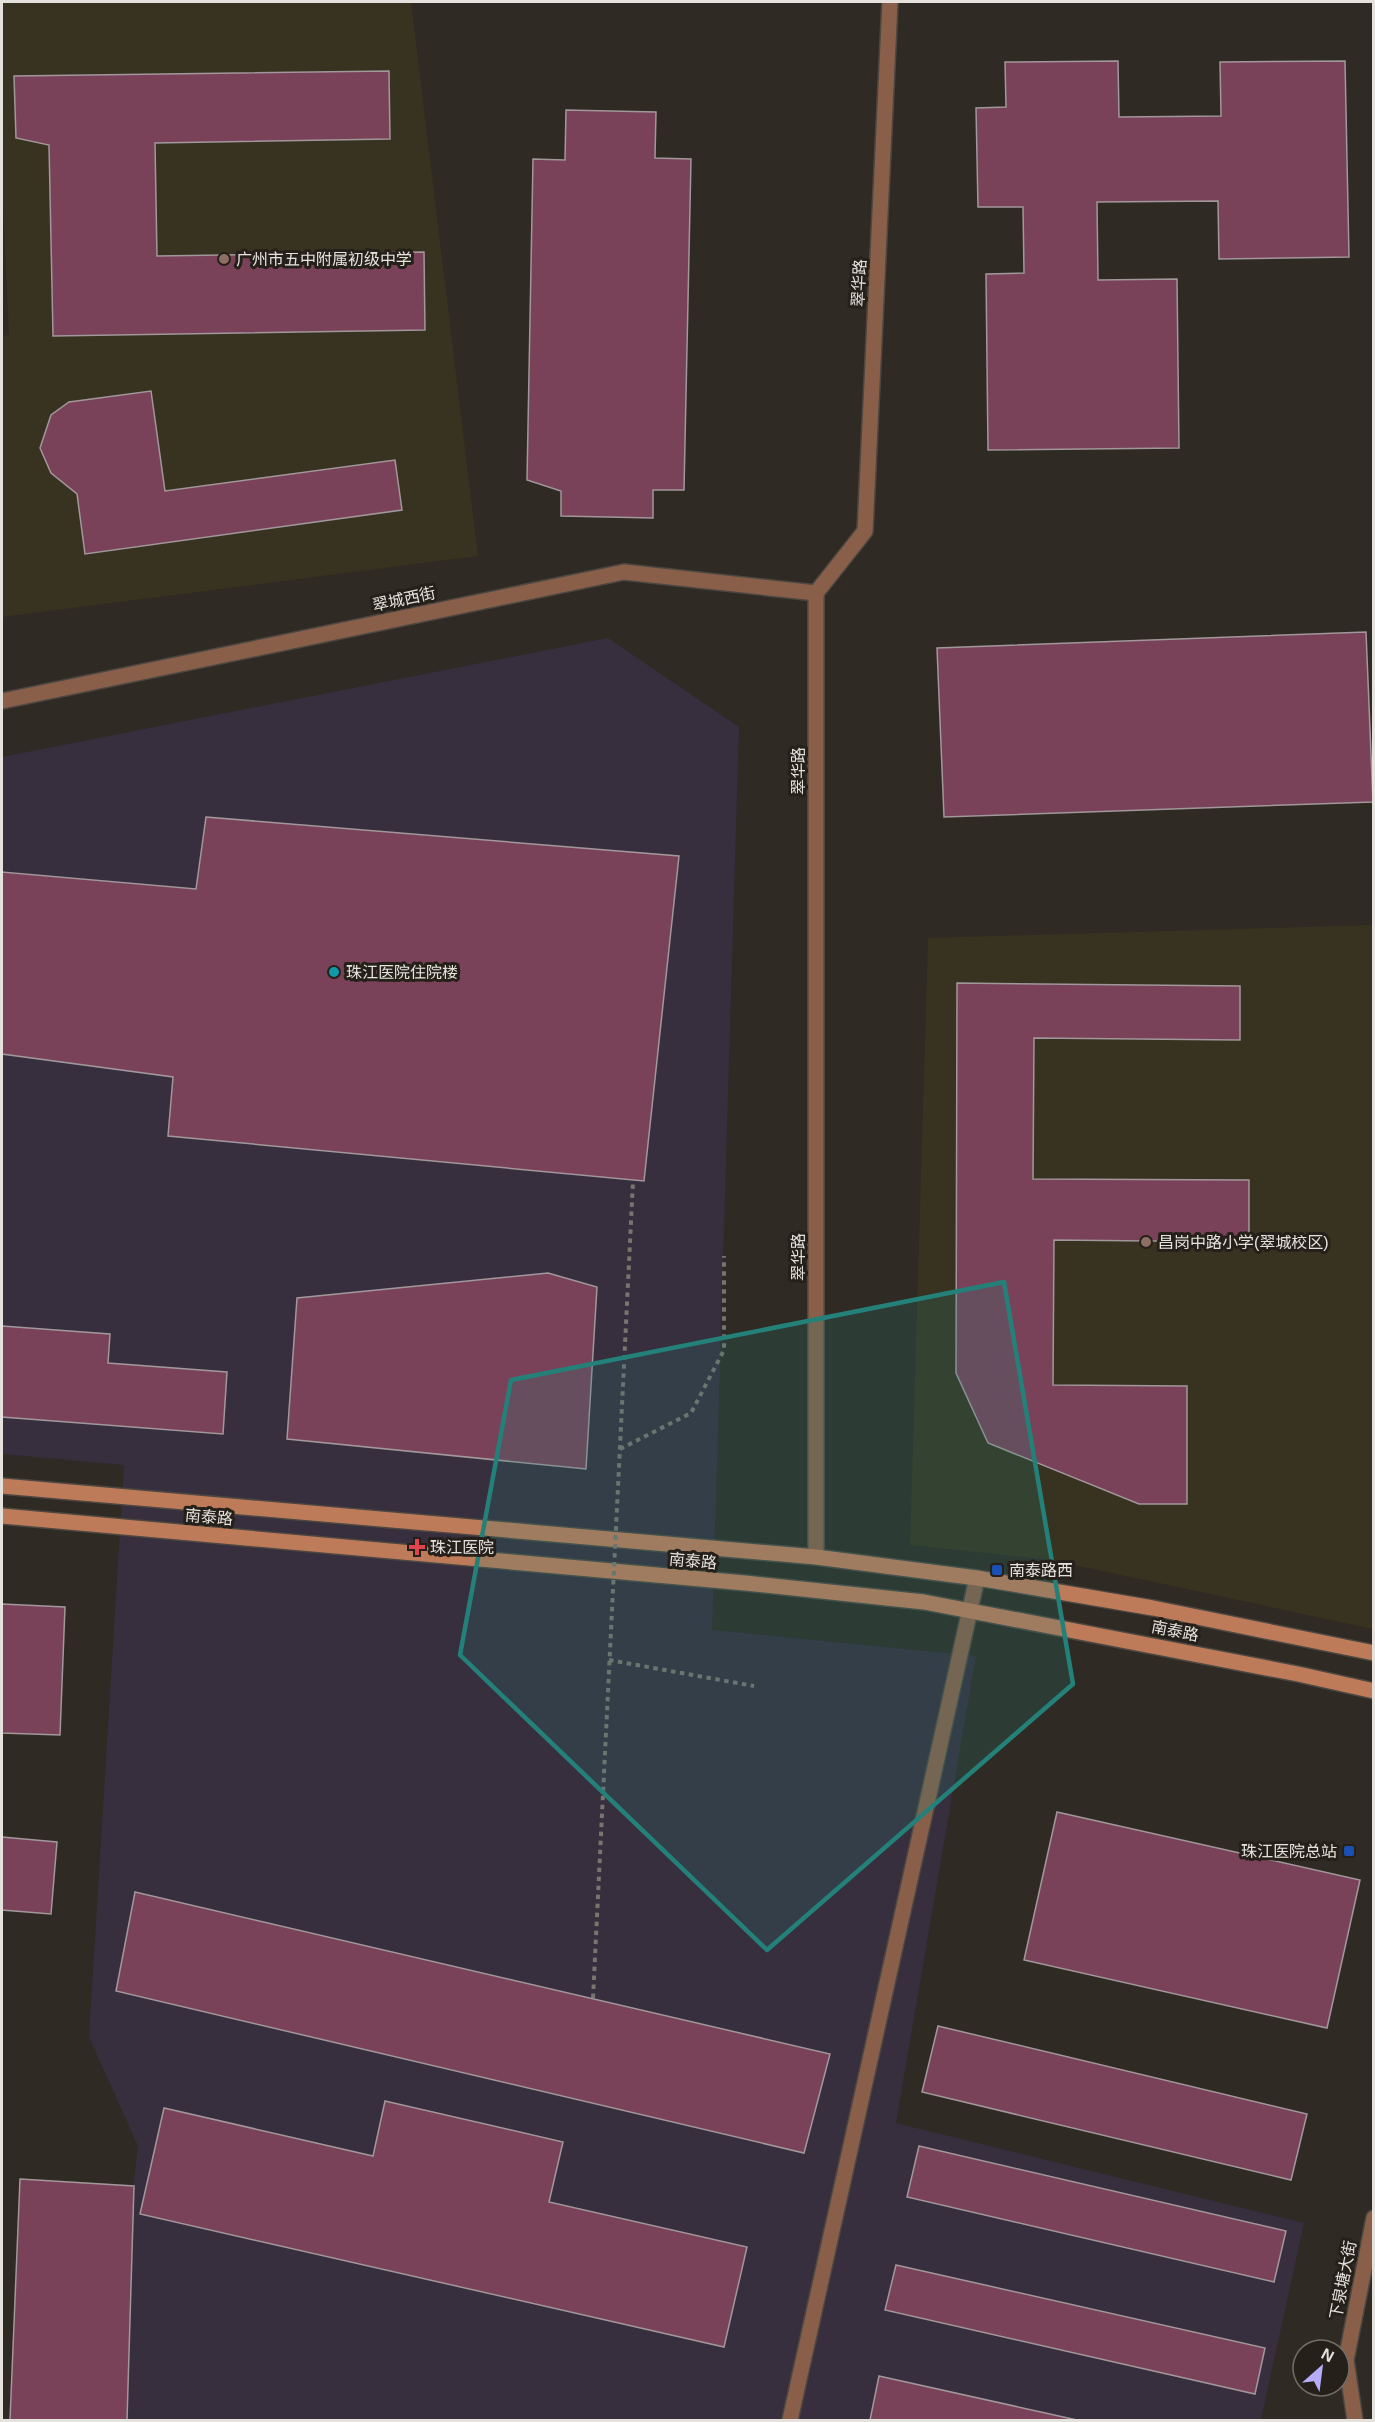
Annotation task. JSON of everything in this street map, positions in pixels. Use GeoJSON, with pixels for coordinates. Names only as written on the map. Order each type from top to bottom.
{"type":"FeatureCollection","features":[{"type":"Feature","properties":{"kind":"main road","name":"南泰路"},"geometry":{"type":"LineString","coordinates":[[2,1486],[816,1557],[977,1578],[1153,1608],[1374,1653]]}},
{"type":"Feature","properties":{"kind":"main road","name":"南泰路"},"geometry":{"type":"LineString","coordinates":[[2,1516],[924,1602],[1298,1674],[1374,1691]]}},
{"type":"Feature","properties":{"kind":"street","name":"翠华路"},"geometry":{"type":"LineString","coordinates":[[816,1557],[816,594],[865,531],[890,2]]}},
{"type":"Feature","properties":{"kind":"street","name":"翠城西街"},"geometry":{"type":"LineString","coordinates":[[2,702],[624,572],[816,594]]}},
{"type":"Feature","properties":{"kind":"street"},"geometry":{"type":"LineString","coordinates":[[790,2421],[977,1578]]}},
{"type":"Feature","properties":{"kind":"street","name":"下泉塘大街"},"geometry":{"type":"LineString","coordinates":[[1355,2421],[1346,2360],[1374,2218]]}},
{"type":"Feature","properties":{"kind":"path"},"geometry":{"type":"LineString","coordinates":[[592,1998],[633,1181]]}},
{"type":"Feature","properties":{"kind":"path"},"geometry":{"type":"LineString","coordinates":[[620,1449],[691,1413],[724,1350],[724,1256]]}},
{"type":"Feature","properties":{"kind":"path"},"geometry":{"type":"LineString","coordinates":[[609,1660],[754,1686]]}},
{"type":"Feature","properties":{"kind":"highlighted area"},"geometry":{"type":"Polygon","coordinates":[[[1004,1282],[1073,1684],[767,1950],[460,1655],[511,1380],[1004,1282]]]}},
{"type":"Feature","properties":{"kind":"shaded area","name":"广州市五中附属初级中学"},"geometry":{"type":"Polygon","coordinates":[[[2,2],[411,2],[478,556],[2,617],[2,336],[9,335],[2,183],[2,2]]]}},
{"type":"Feature","properties":{"kind":"shaded area","name":"珠江医院"},"geometry":{"type":"Polygon","coordinates":[[[608,638],[739,727],[712,1630],[976,1656],[896,2123],[1304,2223],[1261,2420],[106,2420],[138,2146],[89,2037],[124,1465],[2,1454],[2,757],[608,638]]]}},
{"type":"Feature","properties":{"kind":"shaded area","name":"昌岗中路小学(翠城校区)"},"geometry":{"type":"Polygon","coordinates":[[[1373,925],[1373,1629],[1051,1560],[910,1545],[928,938],[1373,925]]]}},
{"type":"Feature","properties":{"kind":"building"},"geometry":{"type":"Polygon","coordinates":[[[1118,61],[1119,117],[1221,116],[1220,62],[1345,61],[1349,257],[1219,259],[1218,201],[1097,202],[1098,280],[1177,279],[1179,448],[988,450],[986,274],[1024,273],[1023,207],[978,207],[976,108],[1006,107],[1005,62],[1118,61]]]}},
{"type":"Feature","properties":{"kind":"building"},"geometry":{"type":"Polygon","coordinates":[[[389,71],[390,139],[155,143],[157,256],[424,252],[425,330],[53,336],[49,145],[16,138],[14,76],[389,71]]]}},
{"type":"Feature","properties":{"kind":"building"},"geometry":{"type":"Polygon","coordinates":[[[566,110],[656,112],[655,158],[691,159],[684,490],[653,490],[653,518],[561,516],[561,491],[527,480],[533,159],[565,160],[566,110]]]}},
{"type":"Feature","properties":{"kind":"building"},"geometry":{"type":"Polygon","coordinates":[[[151,391],[165,491],[395,460],[402,510],[85,554],[77,494],[51,473],[40,448],[51,415],[69,402],[151,391]]]}},
{"type":"Feature","properties":{"kind":"building"},"geometry":{"type":"Polygon","coordinates":[[[1366,632],[1373,802],[944,817],[937,648],[1366,632]]]}},
{"type":"Feature","properties":{"kind":"building","name":"珠江医院住院楼"},"geometry":{"type":"Polygon","coordinates":[[[206,817],[679,856],[644,1181],[168,1136],[173,1077],[2,1054],[2,872],[196,889],[206,817]]]}},
{"type":"Feature","properties":{"kind":"building"},"geometry":{"type":"Polygon","coordinates":[[[957,983],[1240,986],[1240,1040],[1034,1038],[1033,1179],[1249,1180],[1249,1242],[1054,1240],[1053,1385],[1187,1386],[1187,1504],[1139,1504],[988,1443],[956,1373],[957,983]]]}},
{"type":"Feature","properties":{"kind":"building"},"geometry":{"type":"Polygon","coordinates":[[[548,1273],[597,1287],[586,1469],[287,1439],[297,1298],[548,1273]]]}},
{"type":"Feature","properties":{"kind":"building"},"geometry":{"type":"Polygon","coordinates":[[[2,1326],[110,1334],[108,1363],[227,1372],[223,1434],[2,1417],[2,1326]]]}},
{"type":"Feature","properties":{"kind":"building"},"geometry":{"type":"Polygon","coordinates":[[[2,1604],[65,1607],[60,1735],[2,1733],[2,1604]]]}},
{"type":"Feature","properties":{"kind":"building"},"geometry":{"type":"Polygon","coordinates":[[[1057,1812],[1360,1880],[1327,2028],[1024,1960],[1057,1812]]]}},
{"type":"Feature","properties":{"kind":"building"},"geometry":{"type":"Polygon","coordinates":[[[2,1837],[57,1842],[51,1914],[2,1910],[2,1837]]]}},
{"type":"Feature","properties":{"kind":"building"},"geometry":{"type":"Polygon","coordinates":[[[135,1892],[830,2054],[804,2153],[116,1991],[135,1892]]]}},
{"type":"Feature","properties":{"kind":"building"},"geometry":{"type":"Polygon","coordinates":[[[938,2026],[1307,2114],[1291,2180],[922,2092],[938,2026]]]}},
{"type":"Feature","properties":{"kind":"building"},"geometry":{"type":"Polygon","coordinates":[[[385,2101],[563,2142],[549,2202],[747,2247],[724,2347],[140,2214],[164,2108],[373,2156],[385,2101]]]}},
{"type":"Feature","properties":{"kind":"building"},"geometry":{"type":"Polygon","coordinates":[[[919,2146],[1286,2231],[1274,2282],[907,2197],[919,2146]]]}},
{"type":"Feature","properties":{"kind":"building"},"geometry":{"type":"Polygon","coordinates":[[[20,2179],[134,2186],[127,2420],[10,2420],[20,2179]]]}},
{"type":"Feature","properties":{"kind":"building"},"geometry":{"type":"Polygon","coordinates":[[[896,2265],[1265,2348],[1255,2394],[885,2310],[896,2265]]]}},
{"type":"Feature","properties":{"kind":"building"},"geometry":{"type":"Polygon","coordinates":[[[879,2376],[1077,2420],[870,2420],[879,2376]]]}},
{"type":"Feature","properties":{"kind":"place","name":"广州市五中附属初级中学"},"geometry":{"type":"Point","coordinates":[224,259]}},
{"type":"Feature","properties":{"kind":"place","name":"珠江医院住院楼"},"geometry":{"type":"Point","coordinates":[334,972]}},
{"type":"Feature","properties":{"kind":"place","name":"昌岗中路小学(翠城校区)"},"geometry":{"type":"Point","coordinates":[1146,1242]}},
{"type":"Feature","properties":{"kind":"place","name":"珠江医院"},"geometry":{"type":"Point","coordinates":[417,1547]}},
{"type":"Feature","properties":{"kind":"place","name":"南泰路西"},"geometry":{"type":"Point","coordinates":[997,1570]}},
{"type":"Feature","properties":{"kind":"place","name":"珠江医院总站"},"geometry":{"type":"Point","coordinates":[1349,1851]}}]}
